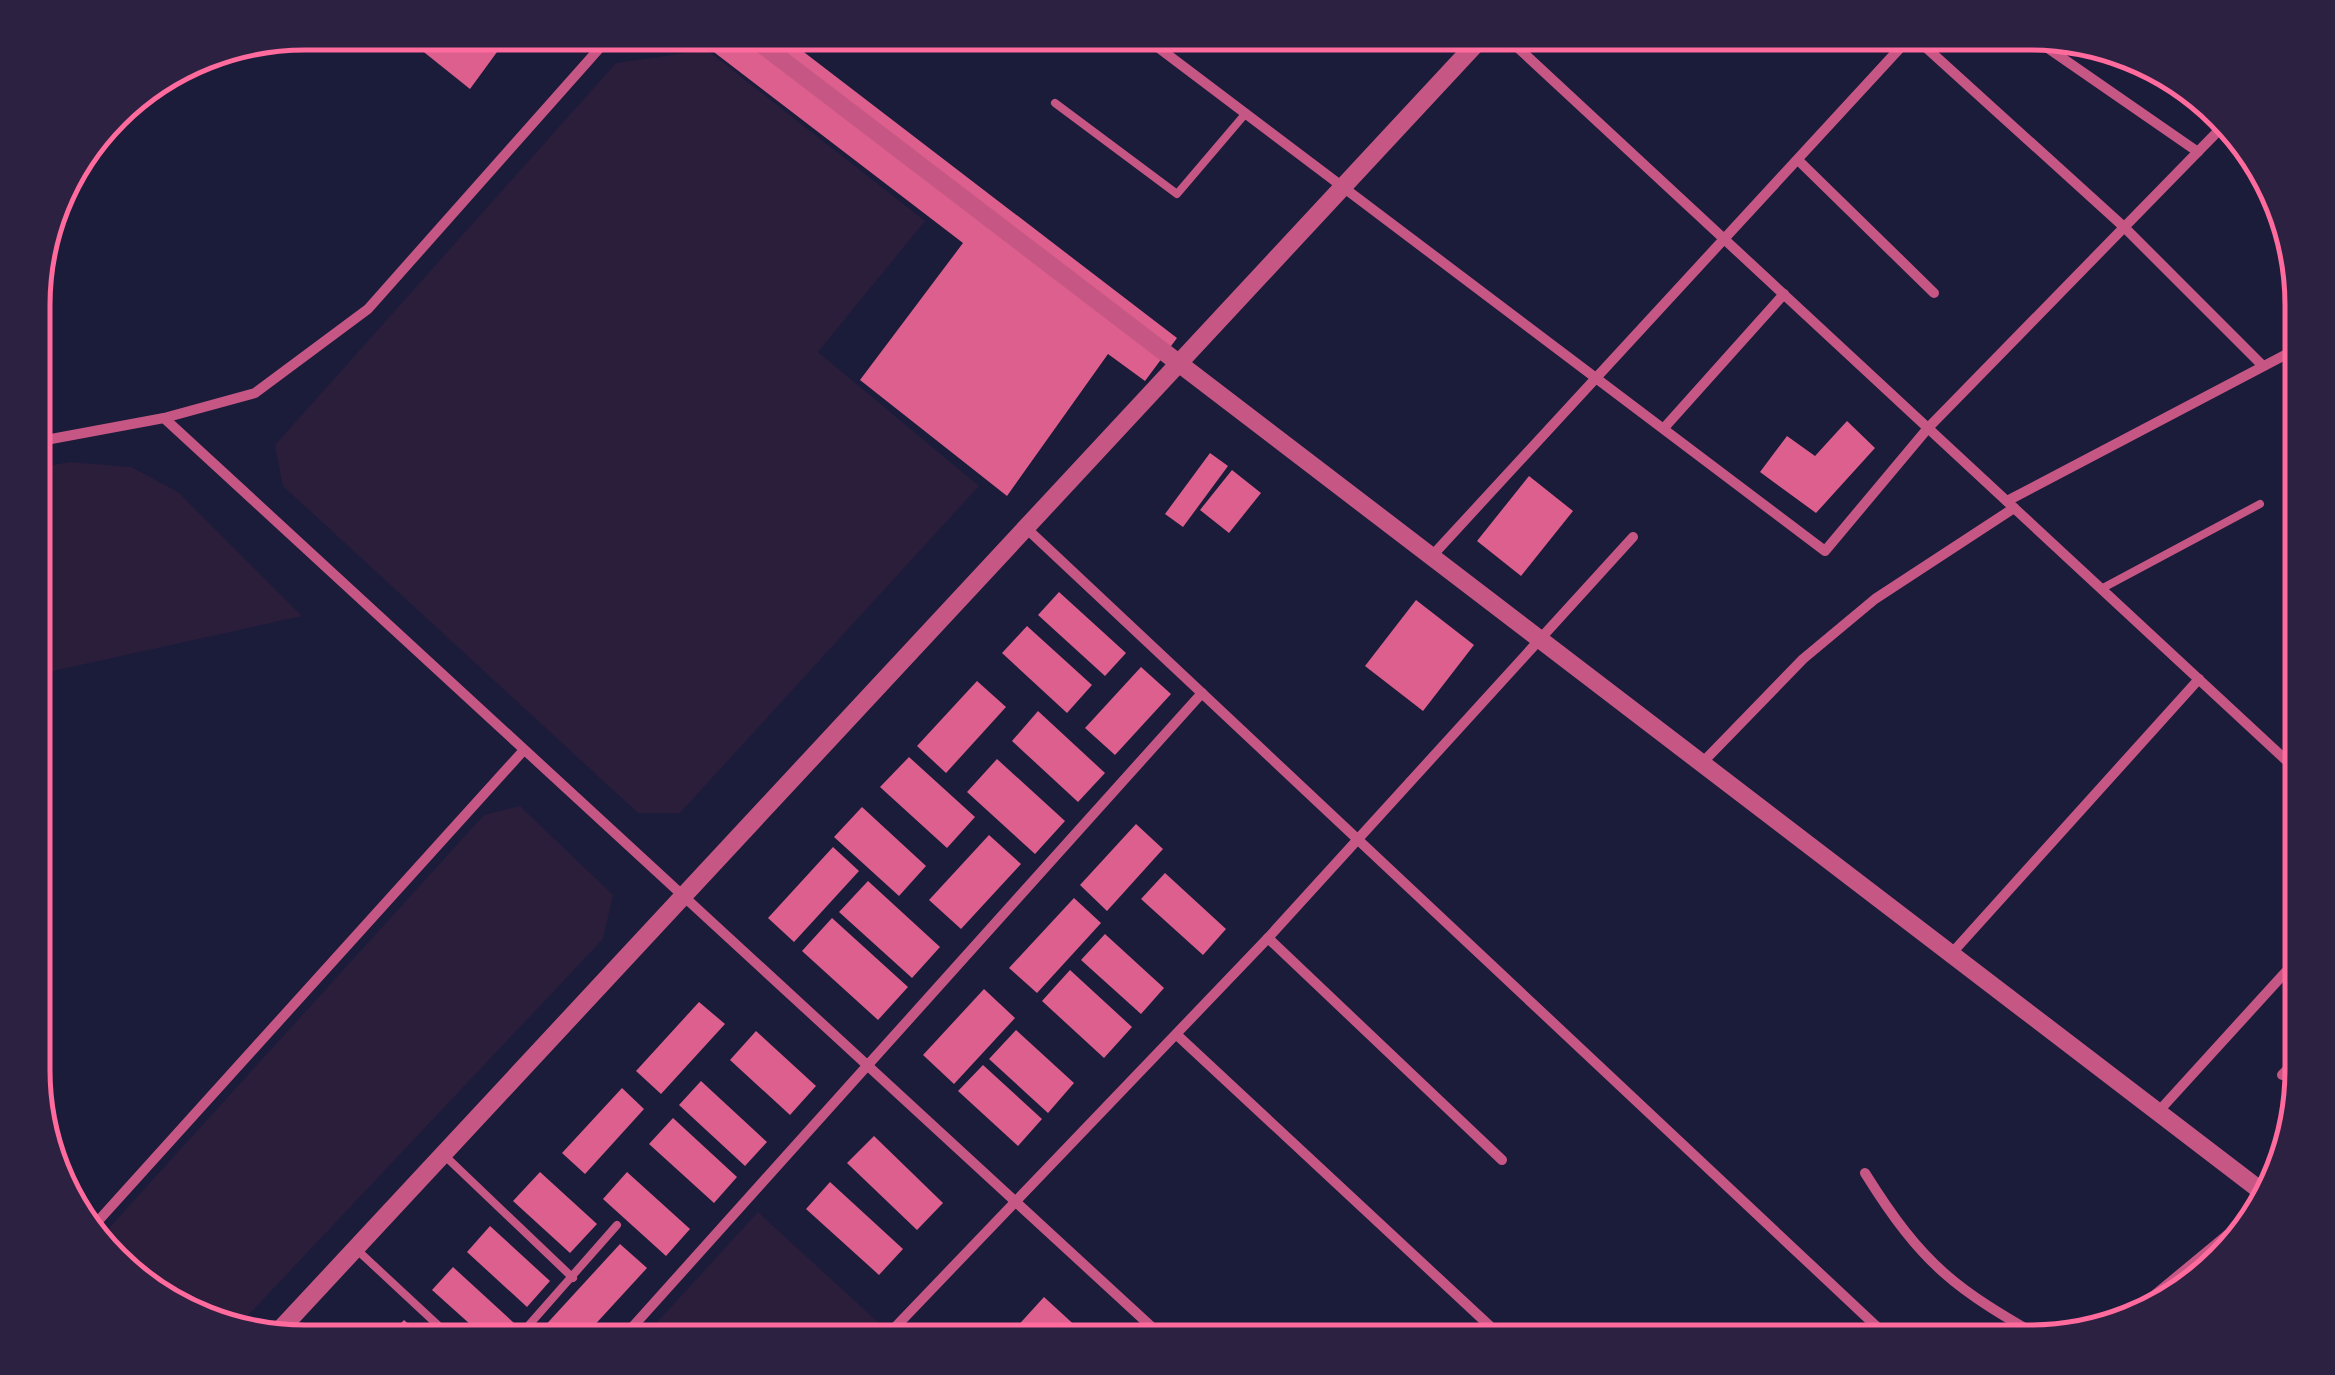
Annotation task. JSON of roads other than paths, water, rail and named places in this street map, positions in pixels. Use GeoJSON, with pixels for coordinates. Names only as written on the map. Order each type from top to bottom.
{"type":"FeatureCollection","features":[{"type":"Feature","properties":{"kind":"street"},"geometry":{"type":"LineString","coordinates":[[50,439],[164,418],[255,393],[368,309],[597,50]]}},
{"type":"Feature","properties":{"kind":"street"},"geometry":{"type":"LineString","coordinates":[[770,50],[1176,364],[1704,761],[2256,1189]]}},
{"type":"Feature","properties":{"kind":"street"},"geometry":{"type":"LineString","coordinates":[[1163,50],[1825,552],[1928,428],[2217,132]]}},
{"type":"Feature","properties":{"kind":"street"},"geometry":{"type":"LineString","coordinates":[[286,1324],[1469,50]]}},
{"type":"Feature","properties":{"kind":"street"},"geometry":{"type":"LineString","coordinates":[[1521,50],[2284,758]]}},
{"type":"Feature","properties":{"kind":"street"},"geometry":{"type":"LineString","coordinates":[[1431,557],[1897,50]]}},
{"type":"Feature","properties":{"kind":"street"},"geometry":{"type":"LineString","coordinates":[[1929,50],[2124,228],[2263,366]]}},
{"type":"Feature","properties":{"kind":"street"},"geometry":{"type":"LineString","coordinates":[[2054,51],[2198,152]]}},
{"type":"Feature","properties":{"kind":"street"},"geometry":{"type":"LineString","coordinates":[[1798,160],[1934,293]]}},
{"type":"Feature","properties":{"kind":"street"},"geometry":{"type":"LineString","coordinates":[[1664,428],[1784,294]]}},
{"type":"Feature","properties":{"kind":"street"},"geometry":{"type":"LineString","coordinates":[[1704,761],[1803,659],[1875,598],[2010,504],[2284,355]]}},
{"type":"Feature","properties":{"kind":"street"},"geometry":{"type":"LineString","coordinates":[[164,418],[1149,1325]]}},
{"type":"Feature","properties":{"kind":"street"},"geometry":{"type":"LineString","coordinates":[[1025,527],[1874,1324]]}},
{"type":"Feature","properties":{"kind":"street"},"geometry":{"type":"LineString","coordinates":[[897,1325],[1268,938],[1633,537]]}},
{"type":"Feature","properties":{"kind":"street"},"geometry":{"type":"LineString","coordinates":[[1952,953],[2198,679]]}},
{"type":"Feature","properties":{"kind":"street"},"geometry":{"type":"LineString","coordinates":[[635,1325],[1202,693]]}},
{"type":"Feature","properties":{"kind":"street"},"geometry":{"type":"LineString","coordinates":[[99,1220],[523,751]]}},
{"type":"Feature","properties":{"kind":"street"},"geometry":{"type":"LineString","coordinates":[[1268,938],[1502,1160]]}},
{"type":"Feature","properties":{"kind":"street"},"geometry":{"type":"LineString","coordinates":[[2158,1112],[2284,974]]}},
{"type":"Feature","properties":{"kind":"street"},"geometry":{"type":"LineString","coordinates":[[1177,1035],[1489,1324]]}},
{"type":"Feature","properties":{"kind":"street"},"geometry":{"type":"LineString","coordinates":[[1866,1173],[1923,1257],[1956,1287],[2018,1324]]}},
{"type":"Feature","properties":{"kind":"street"},"geometry":{"type":"LineString","coordinates":[[2167,1285],[2221,1239]]}},
{"type":"Feature","properties":{"kind":"lane"},"geometry":{"type":"LineString","coordinates":[[1055,103],[1177,194],[1246,113]]}},
{"type":"Feature","properties":{"kind":"lane"},"geometry":{"type":"LineString","coordinates":[[2102,589],[2260,504]]}},
{"type":"Feature","properties":{"kind":"lane"},"geometry":{"type":"LineString","coordinates":[[442,1154],[573,1278]]}},
{"type":"Feature","properties":{"kind":"lane"},"geometry":{"type":"LineString","coordinates":[[530,1325],[617,1225]]}},
{"type":"Feature","properties":{"kind":"lane"},"geometry":{"type":"LineString","coordinates":[[356,1248],[438,1325]]}}]}
